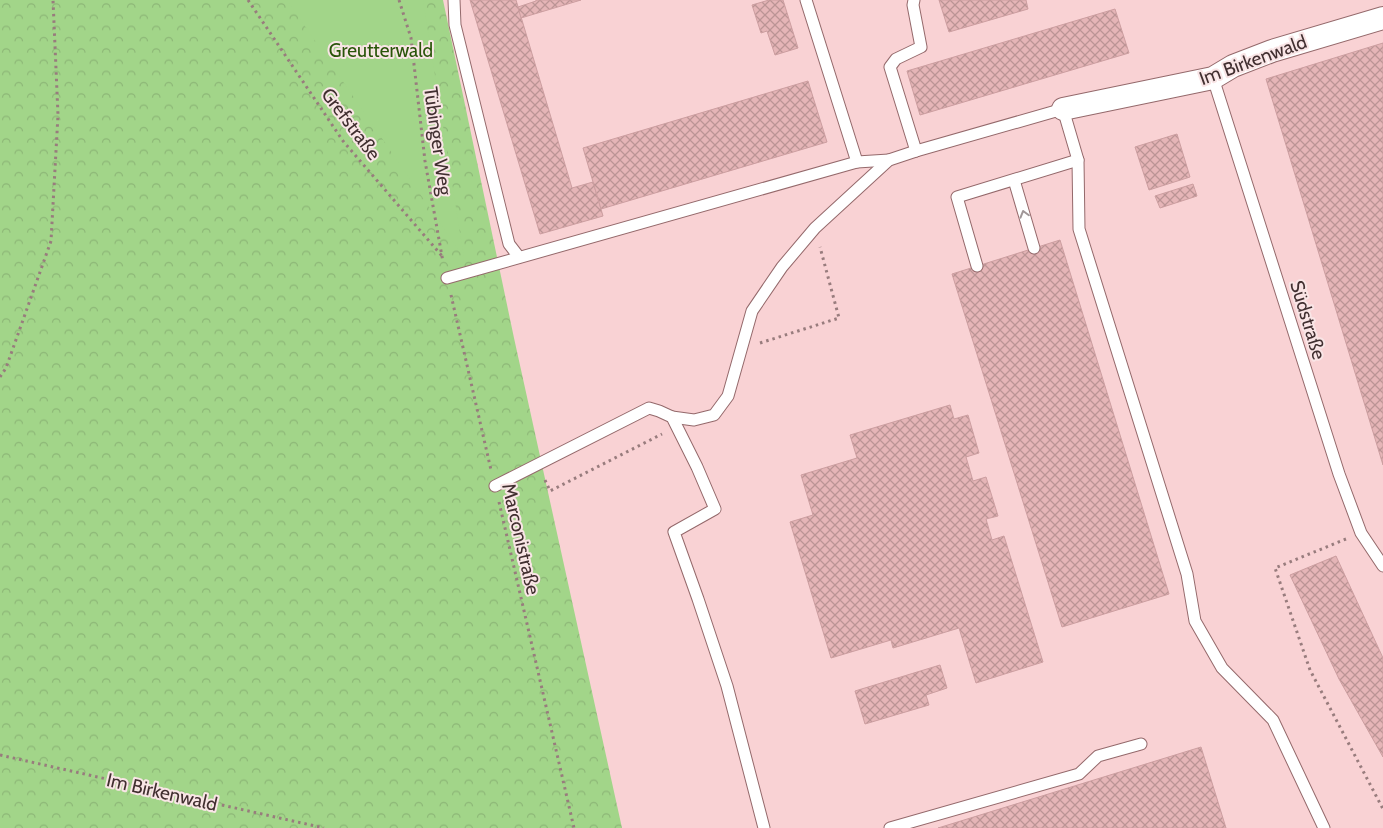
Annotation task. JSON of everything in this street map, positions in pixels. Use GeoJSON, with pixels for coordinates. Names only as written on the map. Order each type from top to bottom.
{"type":"FeatureCollection","features":[{"type":"Feature","properties":{"kind":"street","name":"Im Birkenwald"},"geometry":{"type":"LineString","coordinates":[[1062,109],[1213,78],[1233,66],[1272,51],[1383,18]]}},
{"type":"Feature","properties":{"kind":"lane"},"geometry":{"type":"LineString","coordinates":[[454,0],[455,25],[509,244],[519,257]]}},
{"type":"Feature","properties":{"kind":"lane"},"geometry":{"type":"LineString","coordinates":[[806,0],[857,162]]}},
{"type":"Feature","properties":{"kind":"lane"},"geometry":{"type":"LineString","coordinates":[[914,0],[913,6],[921,47],[896,59],[890,67],[916,151]]}},
{"type":"Feature","properties":{"kind":"lane","name":"Südstraße"},"geometry":{"type":"LineString","coordinates":[[1213,78],[1330,448],[1361,533],[1383,566]]}},
{"type":"Feature","properties":{"kind":"lane"},"geometry":{"type":"LineString","coordinates":[[447,278],[857,162],[889,160],[1062,109],[1078,160],[1079,229],[1187,574],[1195,621],[1222,668],[1273,720],[1324,828]]}},
{"type":"Feature","properties":{"kind":"lane"},"geometry":{"type":"LineString","coordinates":[[674,422],[714,415],[728,396],[752,311],[782,267],[815,228],[889,160]]}},
{"type":"Feature","properties":{"kind":"lane"},"geometry":{"type":"LineString","coordinates":[[977,266],[957,196],[1078,160]]}},
{"type":"Feature","properties":{"kind":"lane"},"geometry":{"type":"LineString","coordinates":[[1014,180],[1034,248]]}},
{"type":"Feature","properties":{"kind":"lane"},"geometry":{"type":"LineString","coordinates":[[495,486],[649,408],[659,411],[674,422],[697,467],[715,509],[674,532],[727,686],[764,828]]}},
{"type":"Feature","properties":{"kind":"lane"},"geometry":{"type":"LineString","coordinates":[[890,828],[1079,774],[1098,756],[1142,744]]}},
{"type":"Feature","properties":{"kind":"path"},"geometry":{"type":"LineString","coordinates":[[0,377],[6,368],[51,241],[58,115],[53,0]]}},
{"type":"Feature","properties":{"kind":"path","name":"Grefstraße"},"geometry":{"type":"LineString","coordinates":[[248,0],[343,141],[442,257]]}},
{"type":"Feature","properties":{"kind":"path","name":"Tübinger Weg"},"geometry":{"type":"LineString","coordinates":[[399,0],[411,38],[425,161],[442,257]]}},
{"type":"Feature","properties":{"kind":"path"},"geometry":{"type":"LineString","coordinates":[[740,350],[839,318],[815,228]]}},
{"type":"Feature","properties":{"kind":"path","name":"Marconistraße"},"geometry":{"type":"LineString","coordinates":[[442,257],[574,828]]}},
{"type":"Feature","properties":{"kind":"path"},"geometry":{"type":"LineString","coordinates":[[550,492],[674,422]]}},
{"type":"Feature","properties":{"kind":"path"},"geometry":{"type":"LineString","coordinates":[[1361,533],[1275,568],[1310,670],[1383,809]]}},
{"type":"Feature","properties":{"kind":"path","name":"Im Birkenwald"},"geometry":{"type":"LineString","coordinates":[[0,756],[324,828]]}},
{"type":"Feature","properties":{"kind":"green space"},"geometry":{"type":"Polygon","coordinates":[[[0,0],[443,0],[514,338],[622,828],[0,828],[0,0]]]}},
{"type":"Feature","properties":{"kind":"green space","name":"Greutterwald"},"geometry":{"type":"Polygon","coordinates":[[[287,0],[423,0],[464,258],[287,0]]]}},
{"type":"Feature","properties":{"kind":"building"},"geometry":{"type":"Polygon","coordinates":[[[470,0],[516,0],[572,188],[593,182],[603,216],[540,234],[470,0]]]}},
{"type":"Feature","properties":{"kind":"building"},"geometry":{"type":"Polygon","coordinates":[[[536,0],[581,0],[521,18],[518,7],[536,0]]]}},
{"type":"Feature","properties":{"kind":"building"},"geometry":{"type":"Polygon","coordinates":[[[769,0],[783,0],[798,48],[775,55],[767,31],[761,33],[752,5],[769,0]]]}},
{"type":"Feature","properties":{"kind":"building"},"geometry":{"type":"Polygon","coordinates":[[[939,0],[1026,0],[1028,9],[949,32],[939,0]]]}},
{"type":"Feature","properties":{"kind":"building"},"geometry":{"type":"Polygon","coordinates":[[[1115,9],[1129,53],[920,115],[907,71],[1115,9]]]}},
{"type":"Feature","properties":{"kind":"building"},"geometry":{"type":"Polygon","coordinates":[[[1383,43],[1383,465],[1266,79],[1383,43]]]}},
{"type":"Feature","properties":{"kind":"building"},"geometry":{"type":"Polygon","coordinates":[[[808,81],[827,142],[601,209],[583,148],[808,81]]]}},
{"type":"Feature","properties":{"kind":"building"},"geometry":{"type":"Polygon","coordinates":[[[1177,134],[1190,177],[1149,190],[1135,147],[1177,134]]]}},
{"type":"Feature","properties":{"kind":"building"},"geometry":{"type":"Polygon","coordinates":[[[1193,184],[1197,196],[1160,208],[1155,196],[1193,184]]]}},
{"type":"Feature","properties":{"kind":"building"},"geometry":{"type":"Polygon","coordinates":[[[1060,240],[1169,594],[1062,627],[952,274],[1060,240]]]}},
{"type":"Feature","properties":{"kind":"building"},"geometry":{"type":"Polygon","coordinates":[[[950,405],[954,419],[968,415],[979,453],[966,457],[973,481],[986,477],[998,516],[986,519],[992,540],[1004,536],[1043,662],[976,683],[959,628],[893,648],[891,640],[831,658],[790,522],[813,515],[801,475],[857,458],[850,435],[950,405]]]}},
{"type":"Feature","properties":{"kind":"building"},"geometry":{"type":"Polygon","coordinates":[[[1336,556],[1383,658],[1383,757],[1339,679],[1290,575],[1336,556]]]}},
{"type":"Feature","properties":{"kind":"building"},"geometry":{"type":"Polygon","coordinates":[[[940,665],[947,688],[926,695],[929,705],[865,724],[855,691],[940,665]]]}},
{"type":"Feature","properties":{"kind":"building"},"geometry":{"type":"Polygon","coordinates":[[[1201,747],[1226,828],[938,828],[1201,747]]]}}]}
